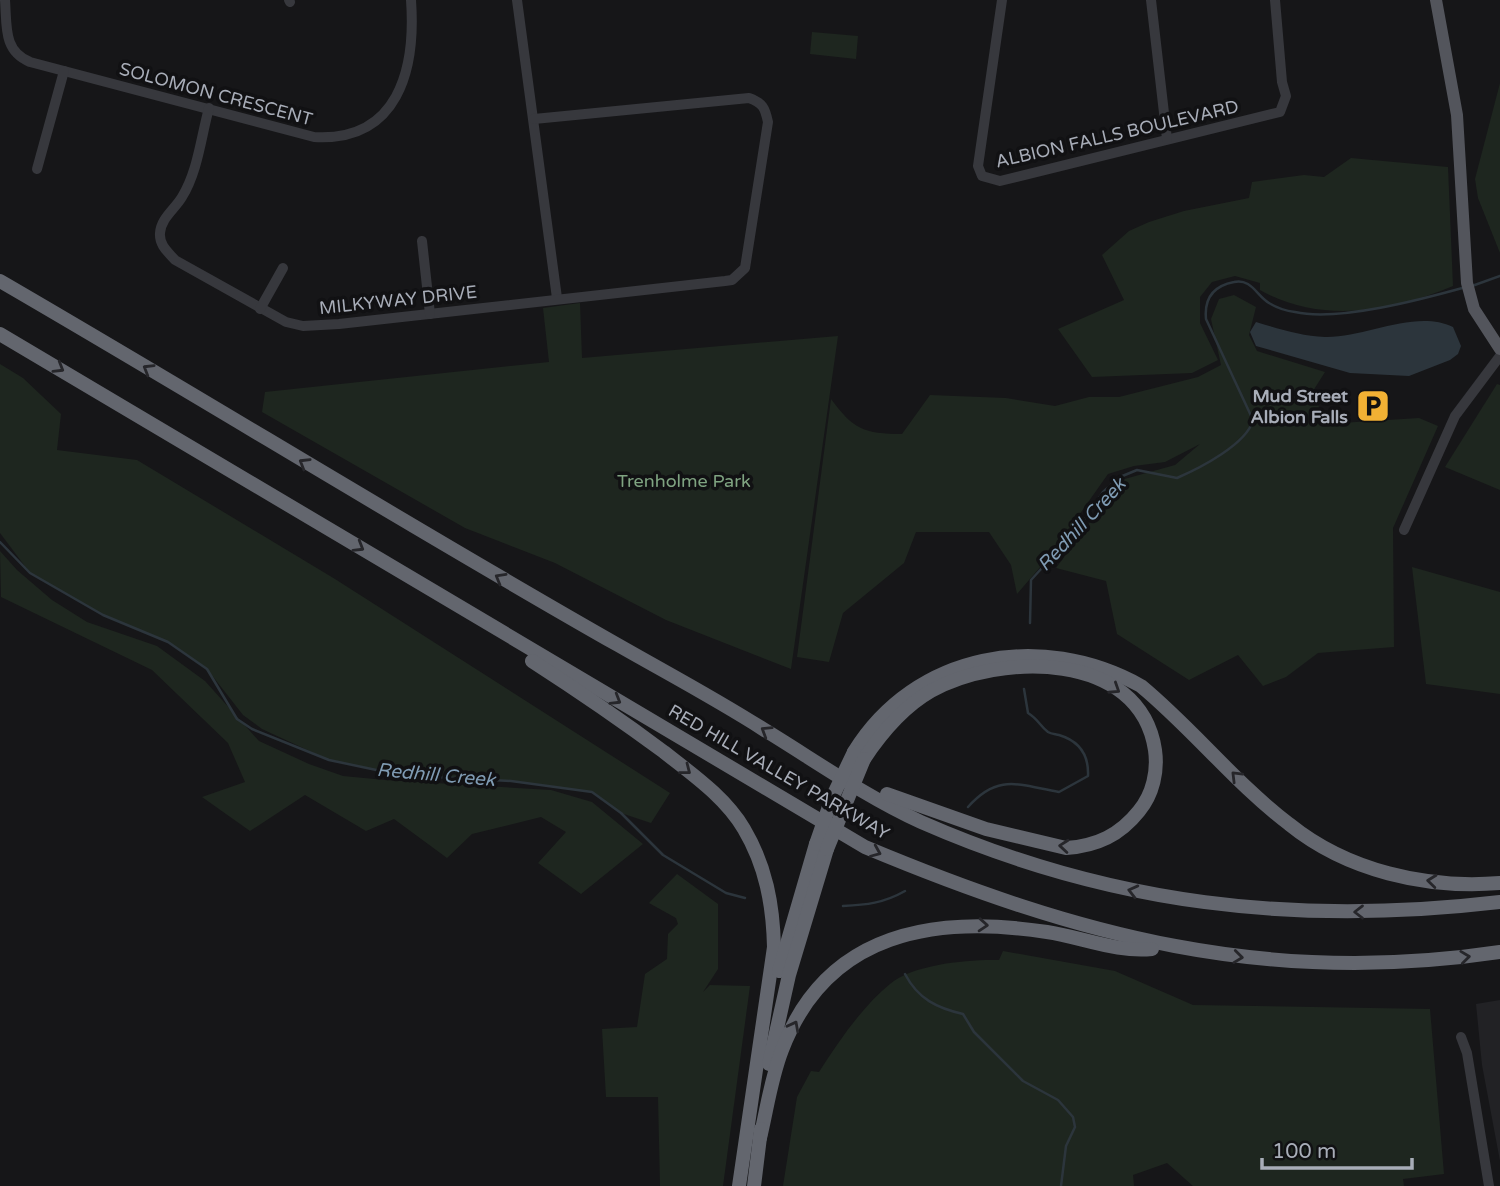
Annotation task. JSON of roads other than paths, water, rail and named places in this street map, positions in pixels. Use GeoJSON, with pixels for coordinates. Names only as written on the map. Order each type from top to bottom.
{"type":"FeatureCollection","features":[{"type":"Feature","properties":{"kind":"highway","name":"RED HILL VALLEY PARKWAY"},"geometry":{"type":"LineString","coordinates":[[0,281],[422,534],[743,716],[918,821],[1024,861],[1147,895],[1254,909],[1322,912],[1388,912],[1500,902]]}},
{"type":"Feature","properties":{"kind":"highway","name":"RED HILL VALLEY PARKWAY"},"geometry":{"type":"LineString","coordinates":[[0,334],[865,847],[1024,909],[1171,947],[1243,958],[1327,962],[1394,963],[1500,952]]}},
{"type":"Feature","properties":{"kind":"highway"},"geometry":{"type":"LineString","coordinates":[[494,628],[517,651],[608,710],[715,793],[744,828],[765,874],[773,917],[774,947],[739,1186]]}},
{"type":"Feature","properties":{"kind":"highway"},"geometry":{"type":"LineString","coordinates":[[764,1027],[795,909],[875,722],[891,707],[940,673],[986,658],[1018,655],[1080,661],[1120,674],[1141,685],[1266,806],[1291,826],[1340,855],[1385,873],[1415,880],[1500,883]]}},
{"type":"Feature","properties":{"kind":"highway"},"geometry":{"type":"LineString","coordinates":[[824,767],[924,810],[986,829],[1066,848],[1096,844],[1126,827],[1149,796],[1156,760],[1147,724],[1121,692],[1079,672],[1012,666],[981,671],[929,692],[891,722],[859,755]]}},
{"type":"Feature","properties":{"kind":"highway"},"geometry":{"type":"LineString","coordinates":[[754,1186],[764,1090],[789,975],[822,846]]}},
{"type":"Feature","properties":{"kind":"highway"},"geometry":{"type":"LineString","coordinates":[[760,1138],[782,1051],[801,1013],[839,970],[887,940],[924,929],[967,924],[1047,932],[1143,950],[1171,947]]}},
{"type":"Feature","properties":{"kind":"main road"},"geometry":{"type":"LineString","coordinates":[[1436,0],[1457,115],[1464,265],[1471,299],[1479,319],[1500,349]]}},
{"type":"Feature","properties":{"kind":"street","name":"SOLOMON CRESCENT"},"geometry":{"type":"LineString","coordinates":[[5,0],[9,46],[17,57],[314,137],[338,138],[361,131],[381,118],[397,98],[411,46],[411,0]]}},
{"type":"Feature","properties":{"kind":"street"},"geometry":{"type":"LineString","coordinates":[[517,0],[557,298]]}},
{"type":"Feature","properties":{"kind":"street","name":"ALBION FALLS BOULEVARD"},"geometry":{"type":"LineString","coordinates":[[1002,0],[978,166],[982,176],[1000,181],[1280,112],[1286,96],[1282,82],[1275,0]]}},
{"type":"Feature","properties":{"kind":"street"},"geometry":{"type":"LineString","coordinates":[[1152,0],[1167,139]]}},
{"type":"Feature","properties":{"kind":"street"},"geometry":{"type":"LineString","coordinates":[[37,169],[64,71]]}},
{"type":"Feature","properties":{"kind":"street","name":"MILKYWAY DRIVE"},"geometry":{"type":"LineString","coordinates":[[209,108],[192,176],[183,196],[162,221],[159,235],[164,248],[175,260],[286,322],[303,326],[430,314],[725,281],[737,276],[747,262],[768,122],[764,107],[749,98],[534,119]]}},
{"type":"Feature","properties":{"kind":"street"},"geometry":{"type":"LineString","coordinates":[[422,241],[430,314]]}},
{"type":"Feature","properties":{"kind":"street"},"geometry":{"type":"LineString","coordinates":[[260,309],[283,268]]}},
{"type":"Feature","properties":{"kind":"street"},"geometry":{"type":"LineString","coordinates":[[1404,530],[1455,416],[1500,356]]}},
{"type":"Feature","properties":{"kind":"street"},"geometry":{"type":"LineString","coordinates":[[1461,1037],[1467,1053],[1489,1186]]}},
{"type":"Feature","properties":{"kind":"waterway","name":"Redhill Creek"},"geometry":{"type":"LineString","coordinates":[[1472,286],[1500,276]]}},
{"type":"Feature","properties":{"kind":"waterway","name":"Redhill Creek"},"geometry":{"type":"LineString","coordinates":[[1030,623],[1031,580],[1081,525],[1103,492],[1120,477],[1137,470],[1177,478],[1221,454],[1249,429],[1253,420],[1206,319],[1208,299],[1215,290],[1240,281],[1253,288],[1265,300],[1289,311],[1334,314],[1380,308],[1466,287]]}},
{"type":"Feature","properties":{"kind":"waterway","name":"Redhill Creek"},"geometry":{"type":"LineString","coordinates":[[0,542],[30,573],[103,615],[168,642],[207,669],[237,719],[252,729],[329,760],[400,775],[511,781],[592,792],[621,813],[663,855],[726,893],[745,898]]}},
{"type":"Feature","properties":{"kind":"waterway","name":"Redhill Creek"},"geometry":{"type":"LineString","coordinates":[[968,807],[979,796],[999,785],[1021,785],[1059,792],[1088,776],[1085,755],[1077,745],[1048,732],[1028,713],[1024,689]]}},
{"type":"Feature","properties":{"kind":"waterway","name":"Redhill Creek"},"geometry":{"type":"LineString","coordinates":[[843,906],[875,903],[905,891]]}},
{"type":"Feature","properties":{"kind":"waterway"},"geometry":{"type":"LineString","coordinates":[[905,974],[916,990],[929,1001],[963,1014],[974,1032],[1023,1081],[1058,1100],[1073,1117],[1075,1127],[1066,1146],[1061,1186]]}},
{"type":"Feature","properties":{"kind":"place","name":"Mud Street Albion Falls"},"geometry":{"type":"Point","coordinates":[1373,406]}},
{"type":"Feature","properties":{"kind":"park label","name":"Trenholme Park"},"geometry":{"type":"Point","coordinates":[684,481]}}]}
